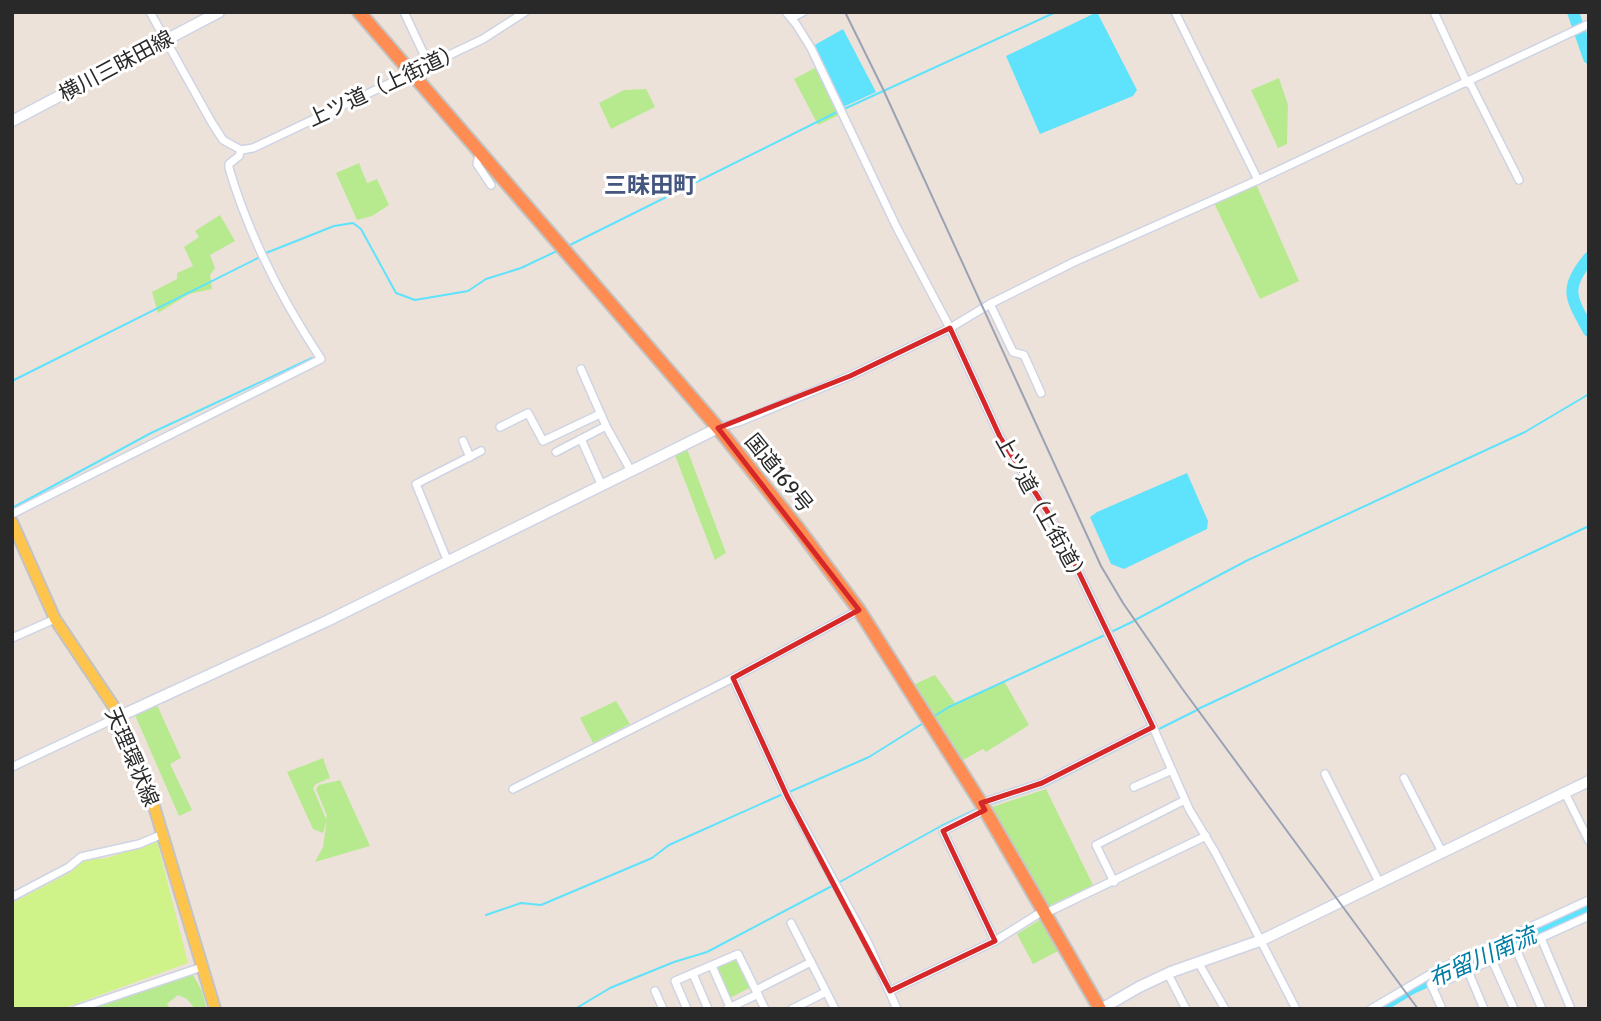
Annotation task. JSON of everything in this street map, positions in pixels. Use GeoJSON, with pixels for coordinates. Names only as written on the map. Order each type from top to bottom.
{"type":"FeatureCollection","features":[{"type":"Feature","properties":{"kind":"highway","name":"国道169号"},"geometry":{"type":"LineString","coordinates":[[359,12],[718,428],[799,528],[859,610],[983,807],[1100,1009]]}},
{"type":"Feature","properties":{"kind":"main road","name":"天理環状線"},"geometry":{"type":"LineString","coordinates":[[12,522],[55,619],[120,716],[163,834],[215,1009]]}},
{"type":"Feature","properties":{"kind":"street"},"geometry":{"type":"LineString","coordinates":[[12,514],[321,359],[287,302],[244,215],[229,168],[229,164],[239,156],[241,150],[223,139],[217,131],[150,12]]}},
{"type":"Feature","properties":{"kind":"street","name":"横川三昧田線"},"geometry":{"type":"LineString","coordinates":[[12,121],[219,12]]}},
{"type":"Feature","properties":{"kind":"street"},"geometry":{"type":"LineString","coordinates":[[404,12],[429,65]]}},
{"type":"Feature","properties":{"kind":"street","name":"上ツ道（上街道）"},"geometry":{"type":"LineString","coordinates":[[241,150],[253,148],[483,39],[525,12]]}},
{"type":"Feature","properties":{"kind":"street"},"geometry":{"type":"LineString","coordinates":[[789,15],[803,12]]}},
{"type":"Feature","properties":{"kind":"street"},"geometry":{"type":"LineString","coordinates":[[1175,12],[1258,180]]}},
{"type":"Feature","properties":{"kind":"street"},"geometry":{"type":"LineString","coordinates":[[1434,12],[1519,180]]}},
{"type":"Feature","properties":{"kind":"street","name":"上ツ道（上街道）"},"geometry":{"type":"LineString","coordinates":[[789,15],[811,48],[897,228],[950,328],[1000,437],[1058,530],[1153,727],[1185,800],[1262,940],[1296,1009]]}},
{"type":"Feature","properties":{"kind":"street"},"geometry":{"type":"LineString","coordinates":[[12,766],[327,621],[718,428],[739,422],[849,376],[950,328],[990,304],[1074,262],[1258,180],[1589,24]]}},
{"type":"Feature","properties":{"kind":"street"},"geometry":{"type":"LineString","coordinates":[[482,155],[477,164],[491,185]]}},
{"type":"Feature","properties":{"kind":"street"},"geometry":{"type":"LineString","coordinates":[[990,304],[1013,352],[1024,355],[1041,393]]}},
{"type":"Feature","properties":{"kind":"street"},"geometry":{"type":"LineString","coordinates":[[581,369],[600,414],[631,471]]}},
{"type":"Feature","properties":{"kind":"street"},"geometry":{"type":"LineString","coordinates":[[499,427],[528,413],[543,441],[600,414]]}},
{"type":"Feature","properties":{"kind":"street"},"geometry":{"type":"LineString","coordinates":[[556,452],[606,426]]}},
{"type":"Feature","properties":{"kind":"street"},"geometry":{"type":"LineString","coordinates":[[581,439],[602,486]]}},
{"type":"Feature","properties":{"kind":"street"},"geometry":{"type":"LineString","coordinates":[[463,441],[470,457]]}},
{"type":"Feature","properties":{"kind":"street"},"geometry":{"type":"LineString","coordinates":[[448,562],[416,484],[481,452]]}},
{"type":"Feature","properties":{"kind":"street"},"geometry":{"type":"LineString","coordinates":[[513,789],[733,678],[859,610]]}},
{"type":"Feature","properties":{"kind":"street"},"geometry":{"type":"LineString","coordinates":[[12,638],[55,619]]}},
{"type":"Feature","properties":{"kind":"street"},"geometry":{"type":"LineString","coordinates":[[733,678],[787,796],[868,943],[897,1009]]}},
{"type":"Feature","properties":{"kind":"street"},"geometry":{"type":"LineString","coordinates":[[995,941],[943,831],[983,807],[1042,783],[1153,727]]}},
{"type":"Feature","properties":{"kind":"street"},"geometry":{"type":"LineString","coordinates":[[1134,787],[1172,770]]}},
{"type":"Feature","properties":{"kind":"street"},"geometry":{"type":"LineString","coordinates":[[1325,774],[1380,884]]}},
{"type":"Feature","properties":{"kind":"street"},"geometry":{"type":"LineString","coordinates":[[1404,778],[1442,852]]}},
{"type":"Feature","properties":{"kind":"street"},"geometry":{"type":"LineString","coordinates":[[1100,1009],[1168,974],[1262,940],[1589,781]]}},
{"type":"Feature","properties":{"kind":"street"},"geometry":{"type":"LineString","coordinates":[[1565,793],[1589,841]]}},
{"type":"Feature","properties":{"kind":"street"},"geometry":{"type":"LineString","coordinates":[[1114,882],[1096,845],[1185,800]]}},
{"type":"Feature","properties":{"kind":"street"},"geometry":{"type":"LineString","coordinates":[[12,897],[81,858],[139,844],[163,834]]}},
{"type":"Feature","properties":{"kind":"street"},"geometry":{"type":"LineString","coordinates":[[890,991],[995,941],[1044,912],[1114,882],[1206,836]]}},
{"type":"Feature","properties":{"kind":"street"},"geometry":{"type":"LineString","coordinates":[[1371,1009],[1439,969],[1589,900]]}},
{"type":"Feature","properties":{"kind":"street"},"geometry":{"type":"LineString","coordinates":[[1433,987],[1589,916]]}},
{"type":"Feature","properties":{"kind":"street"},"geometry":{"type":"LineString","coordinates":[[791,923],[835,1009]]}},
{"type":"Feature","properties":{"kind":"street"},"geometry":{"type":"LineString","coordinates":[[1541,938],[1571,1009]]}},
{"type":"Feature","properties":{"kind":"street"},"geometry":{"type":"LineString","coordinates":[[1516,949],[1542,1009]]}},
{"type":"Feature","properties":{"kind":"street"},"geometry":{"type":"LineString","coordinates":[[687,1009],[675,981],[738,954],[765,1009]]}},
{"type":"Feature","properties":{"kind":"street"},"geometry":{"type":"LineString","coordinates":[[1492,960],[1514,1009]]}},
{"type":"Feature","properties":{"kind":"street"},"geometry":{"type":"LineString","coordinates":[[712,966],[729,1008],[811,962]]}},
{"type":"Feature","properties":{"kind":"street"},"geometry":{"type":"LineString","coordinates":[[1198,962],[1224,1009]]}},
{"type":"Feature","properties":{"kind":"street"},"geometry":{"type":"LineString","coordinates":[[77,1009],[202,967]]}},
{"type":"Feature","properties":{"kind":"street"},"geometry":{"type":"LineString","coordinates":[[1468,971],[1484,1009]]}},
{"type":"Feature","properties":{"kind":"street"},"geometry":{"type":"LineString","coordinates":[[693,974],[708,1009]]}},
{"type":"Feature","properties":{"kind":"street"},"geometry":{"type":"LineString","coordinates":[[1168,974],[1186,1009]]}},
{"type":"Feature","properties":{"kind":"street"},"geometry":{"type":"LineString","coordinates":[[1428,977],[1442,1009]]}},
{"type":"Feature","properties":{"kind":"street"},"geometry":{"type":"LineString","coordinates":[[655,991],[663,1009]]}},
{"type":"Feature","properties":{"kind":"street"},"geometry":{"type":"LineString","coordinates":[[792,1009],[825,992]]}},
{"type":"Feature","properties":{"kind":"highlighted area"},"geometry":{"type":"Polygon","coordinates":[[[950,328],[1000,437],[1057,527],[1153,727],[1042,783],[981,803],[985,810],[943,831],[995,941],[890,991],[787,796],[733,678],[859,610],[718,428],[850,376],[950,328]]]}},
{"type":"Feature","properties":{"kind":"green space"},"geometry":{"type":"Polygon","coordinates":[[[817,67],[839,115],[818,125],[794,79],[817,67]]]}},
{"type":"Feature","properties":{"kind":"green space"},"geometry":{"type":"Polygon","coordinates":[[[1279,78],[1288,105],[1287,144],[1278,148],[1251,90],[1279,78]]]}},
{"type":"Feature","properties":{"kind":"green space"},"geometry":{"type":"Polygon","coordinates":[[[646,89],[655,107],[611,129],[599,103],[624,90],[646,89]]]}},
{"type":"Feature","properties":{"kind":"green space"},"geometry":{"type":"Polygon","coordinates":[[[359,163],[367,183],[377,179],[389,205],[372,216],[357,220],[336,173],[359,163]]]}},
{"type":"Feature","properties":{"kind":"green space"},"geometry":{"type":"Polygon","coordinates":[[[1256,184],[1299,281],[1260,299],[1214,203],[1256,184]]]}},
{"type":"Feature","properties":{"kind":"green space"},"geometry":{"type":"Polygon","coordinates":[[[220,215],[235,241],[210,255],[215,268],[210,275],[212,289],[189,294],[158,313],[152,292],[177,279],[177,273],[193,266],[184,247],[199,237],[195,231],[220,215]]]}},
{"type":"Feature","properties":{"kind":"green space"},"geometry":{"type":"Polygon","coordinates":[[[687,449],[726,553],[715,560],[675,455],[687,449]]]}},
{"type":"Feature","properties":{"kind":"green space"},"geometry":{"type":"Polygon","coordinates":[[[935,675],[955,703],[1004,681],[1029,725],[986,752],[983,749],[963,760],[915,684],[935,675]]]}},
{"type":"Feature","properties":{"kind":"green space"},"geometry":{"type":"Polygon","coordinates":[[[616,701],[630,724],[593,743],[580,718],[616,701]]]}},
{"type":"Feature","properties":{"kind":"green space"},"geometry":{"type":"Polygon","coordinates":[[[157,705],[181,758],[170,764],[192,810],[179,816],[135,715],[157,705]]]}},
{"type":"Feature","properties":{"kind":"green space"},"geometry":{"type":"Polygon","coordinates":[[[323,758],[330,778],[313,788],[326,819],[316,789],[319,785],[340,780],[370,846],[315,862],[323,847],[327,820],[323,833],[313,829],[287,772],[323,758]]]}},
{"type":"Feature","properties":{"kind":"green space"},"geometry":{"type":"Polygon","coordinates":[[[1046,789],[1093,885],[1045,908],[989,808],[1046,789]]]}},
{"type":"Feature","properties":{"kind":"green space"},"geometry":{"type":"Polygon","coordinates":[[[157,841],[188,963],[62,1009],[12,1009],[12,903],[71,872],[82,860],[107,858],[157,841]]]}},
{"type":"Feature","properties":{"kind":"green space"},"geometry":{"type":"Polygon","coordinates":[[[1043,918],[1062,949],[1033,964],[1017,934],[1043,918]]]}},
{"type":"Feature","properties":{"kind":"green space"},"geometry":{"type":"Polygon","coordinates":[[[737,958],[751,987],[730,998],[715,968],[737,958]]]}},
{"type":"Feature","properties":{"kind":"green space"},"geometry":{"type":"Polygon","coordinates":[[[193,975],[202,991],[206,1007],[195,1009],[187,999],[178,995],[167,1004],[171,1009],[84,1009],[193,975]]]}},
{"type":"Feature","properties":{"kind":"water"},"geometry":{"type":"Polygon","coordinates":[[[1097,12],[1137,90],[1133,96],[1040,134],[1006,56],[1097,12]]]}},
{"type":"Feature","properties":{"kind":"water"},"geometry":{"type":"Polygon","coordinates":[[[843,29],[876,92],[843,107],[813,46],[843,29]]]}},
{"type":"Feature","properties":{"kind":"water"},"geometry":{"type":"Polygon","coordinates":[[[1187,473],[1208,521],[1207,529],[1124,569],[1111,564],[1090,517],[1187,473]]]}},
{"type":"Feature","properties":{"kind":"waterway"},"geometry":{"type":"LineString","coordinates":[[844,109],[1056,12]]}},
{"type":"Feature","properties":{"kind":"waterway","name":"布留川南流"},"geometry":{"type":"LineString","coordinates":[[1573,12],[1589,58]]}},
{"type":"Feature","properties":{"kind":"waterway"},"geometry":{"type":"LineString","coordinates":[[568,246],[839,111]]}},
{"type":"Feature","properties":{"kind":"waterway"},"geometry":{"type":"LineString","coordinates":[[266,253],[334,226],[353,223],[361,229],[396,293],[415,300],[468,291],[486,279],[521,268],[557,251]]}},
{"type":"Feature","properties":{"kind":"waterway"},"geometry":{"type":"LineString","coordinates":[[12,381],[262,256]]}},
{"type":"Feature","properties":{"kind":"waterway","name":"布留川南流"},"geometry":{"type":"LineString","coordinates":[[1589,258],[1576,278],[1572,294],[1589,331]]}},
{"type":"Feature","properties":{"kind":"waterway"},"geometry":{"type":"LineString","coordinates":[[14,507],[151,433],[312,358]]}},
{"type":"Feature","properties":{"kind":"waterway"},"geometry":{"type":"LineString","coordinates":[[1135,620],[1246,561],[1525,432],[1589,394]]}},
{"type":"Feature","properties":{"kind":"waterway"},"geometry":{"type":"LineString","coordinates":[[1198,709],[1589,526]]}},
{"type":"Feature","properties":{"kind":"waterway"},"geometry":{"type":"LineString","coordinates":[[1111,632],[1134,621]]}},
{"type":"Feature","properties":{"kind":"waterway"},"geometry":{"type":"LineString","coordinates":[[933,717],[949,707],[1105,635]]}},
{"type":"Feature","properties":{"kind":"waterway"},"geometry":{"type":"LineString","coordinates":[[1157,730],[1197,710]]}},
{"type":"Feature","properties":{"kind":"waterway"},"geometry":{"type":"LineString","coordinates":[[787,793],[869,757],[925,722]]}},
{"type":"Feature","properties":{"kind":"waterway"},"geometry":{"type":"LineString","coordinates":[[943,731],[966,767]]}},
{"type":"Feature","properties":{"kind":"waterway"},"geometry":{"type":"LineString","coordinates":[[988,805],[1045,786],[1152,732]]}},
{"type":"Feature","properties":{"kind":"waterway"},"geometry":{"type":"LineString","coordinates":[[486,915],[521,903],[541,905],[652,858],[669,845],[783,794]]}},
{"type":"Feature","properties":{"kind":"waterway"},"geometry":{"type":"LineString","coordinates":[[838,883],[979,808]]}},
{"type":"Feature","properties":{"kind":"waterway"},"geometry":{"type":"LineString","coordinates":[[575,1009],[610,988],[674,962],[707,952],[832,886]]}},
{"type":"Feature","properties":{"kind":"waterway","name":"布留川南流"},"geometry":{"type":"LineString","coordinates":[[1377,1009],[1412,988],[1589,910]]}},
{"type":"Feature","properties":{"kind":"railway"},"geometry":{"type":"LineString","coordinates":[[845,12],[883,89],[1101,566],[1181,687],[1418,1009]]}},
{"type":"Feature","properties":{"kind":"district","name":"三昧田町"},"geometry":{"type":"Point","coordinates":[650,185]}}]}
